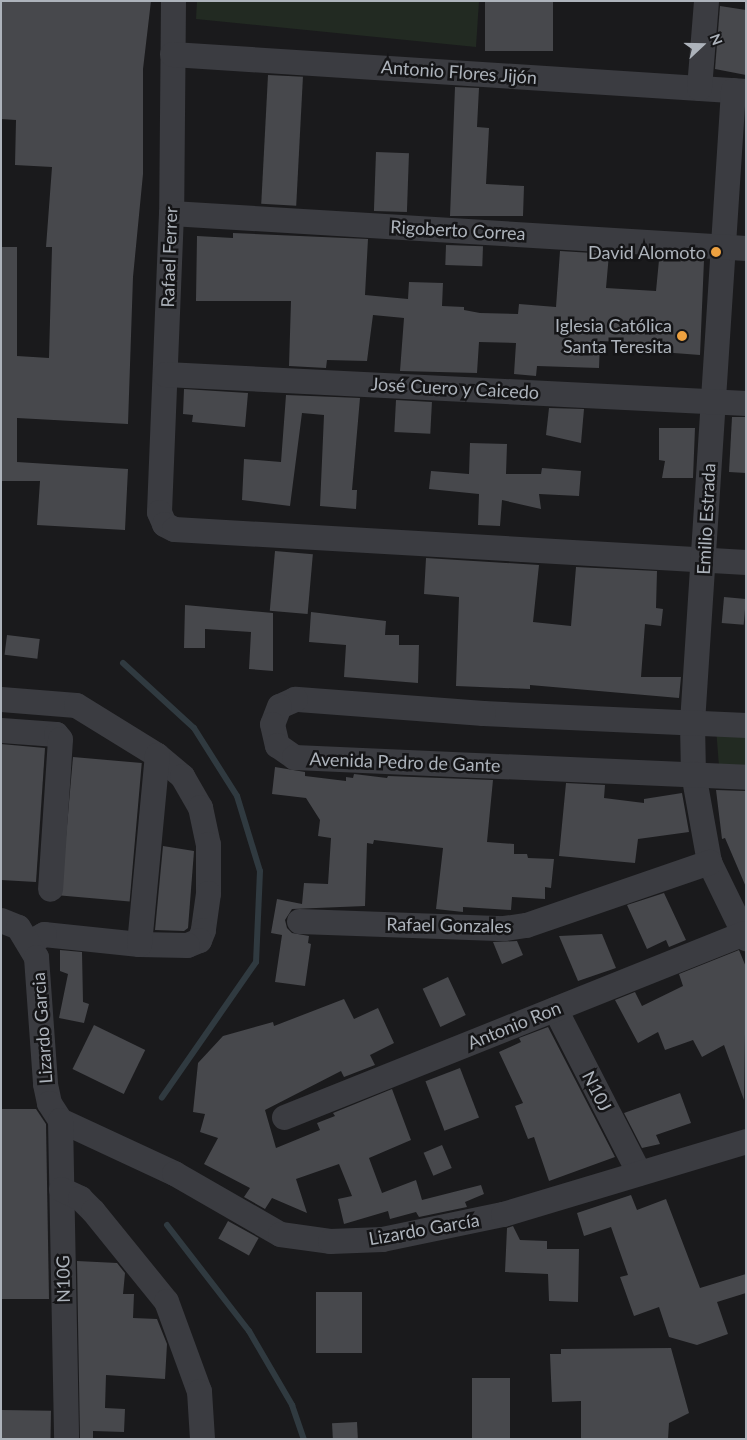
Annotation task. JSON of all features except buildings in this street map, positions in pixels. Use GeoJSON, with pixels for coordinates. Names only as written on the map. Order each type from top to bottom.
{"type":"FeatureCollection","features":[{"type":"Feature","properties":{"kind":"street","name":"Rafael Ferrer"},"geometry":{"type":"LineString","coordinates":[[172,1],[171,213],[159,512],[164,524],[174,528],[704,559]]}},
{"type":"Feature","properties":{"kind":"street"},"geometry":{"type":"LineString","coordinates":[[698,88],[706,1]]}},
{"type":"Feature","properties":{"kind":"street","name":"Antonio Flores Jijón"},"geometry":{"type":"LineString","coordinates":[[172,54],[739,91]]}},
{"type":"Feature","properties":{"kind":"street","name":"Emilio Estrada"},"geometry":{"type":"LineString","coordinates":[[739,91],[721,246],[704,559],[692,723],[693,773],[709,862],[744,935]]}},
{"type":"Feature","properties":{"kind":"street","name":"Rigoberto Correa"},"geometry":{"type":"LineString","coordinates":[[171,213],[746,248]]}},
{"type":"Feature","properties":{"kind":"street","name":"José Cuero y Caicedo"},"geometry":{"type":"LineString","coordinates":[[165,374],[746,403]]}},
{"type":"Feature","properties":{"kind":"street"},"geometry":{"type":"LineString","coordinates":[[704,559],[746,562]]}},
{"type":"Feature","properties":{"kind":"street"},"geometry":{"type":"LineString","coordinates":[[1,699],[76,705],[157,754],[182,776],[200,807],[208,844],[208,893],[203,930],[199,940],[187,945],[140,944],[62,934],[44,934],[30,942]]}},
{"type":"Feature","properties":{"kind":"street","name":"Avenida Pedro de Gante"},"geometry":{"type":"LineString","coordinates":[[746,725],[295,699],[279,706],[272,724],[277,745],[294,758],[693,773],[746,777]]}},
{"type":"Feature","properties":{"kind":"street"},"geometry":{"type":"LineString","coordinates":[[1,730],[56,734],[60,739],[50,889]]}},
{"type":"Feature","properties":{"kind":"street"},"geometry":{"type":"LineString","coordinates":[[140,944],[157,754]]}},
{"type":"Feature","properties":{"kind":"street","name":"Rafael Gonzales"},"geometry":{"type":"LineString","coordinates":[[299,921],[518,926],[709,862]]}},
{"type":"Feature","properties":{"kind":"street","name":"Lizardo Garcia"},"geometry":{"type":"LineString","coordinates":[[1,920],[18,927],[30,942],[40,977],[45,1084],[49,1103],[60,1120]]}},
{"type":"Feature","properties":{"kind":"street","name":"Antonio Ron"},"geometry":{"type":"LineString","coordinates":[[284,1117],[744,935]]}},
{"type":"Feature","properties":{"kind":"street","name":"N10J"},"geometry":{"type":"LineString","coordinates":[[555,1009],[639,1173]]}},
{"type":"Feature","properties":{"kind":"street","name":"Lizardo García"},"geometry":{"type":"LineString","coordinates":[[60,1120],[174,1172],[280,1234],[330,1241],[382,1239],[503,1214],[746,1141]]}},
{"type":"Feature","properties":{"kind":"street","name":"N10G"},"geometry":{"type":"LineString","coordinates":[[60,1120],[66,1439]]}},
{"type":"Feature","properties":{"kind":"street"},"geometry":{"type":"LineString","coordinates":[[61,1189],[80,1198],[93,1211],[166,1301],[199,1391],[202,1439]]}},
{"type":"Feature","properties":{"kind":"shaded area"},"geometry":{"type":"Polygon","coordinates":[[[197,1],[479,1],[476,47],[196,19],[197,1]]]}},
{"type":"Feature","properties":{"kind":"shaded area"},"geometry":{"type":"Polygon","coordinates":[[[716,728],[746,730],[746,768],[719,766],[716,728]]]}},
{"type":"Feature","properties":{"kind":"waterway"},"geometry":{"type":"LineString","coordinates":[[123,663],[194,728],[237,796],[260,871],[256,962],[162,1097]]}},
{"type":"Feature","properties":{"kind":"waterway"},"geometry":{"type":"LineString","coordinates":[[167,1225],[249,1331],[292,1405],[304,1439]]}},
{"type":"Feature","properties":{"kind":"place","name":"David Alomoto"},"geometry":{"type":"Point","coordinates":[716,252]}},
{"type":"Feature","properties":{"kind":"place","name":"Iglesia Católica Santa Teresita"},"geometry":{"type":"Point","coordinates":[682,336]}}]}
